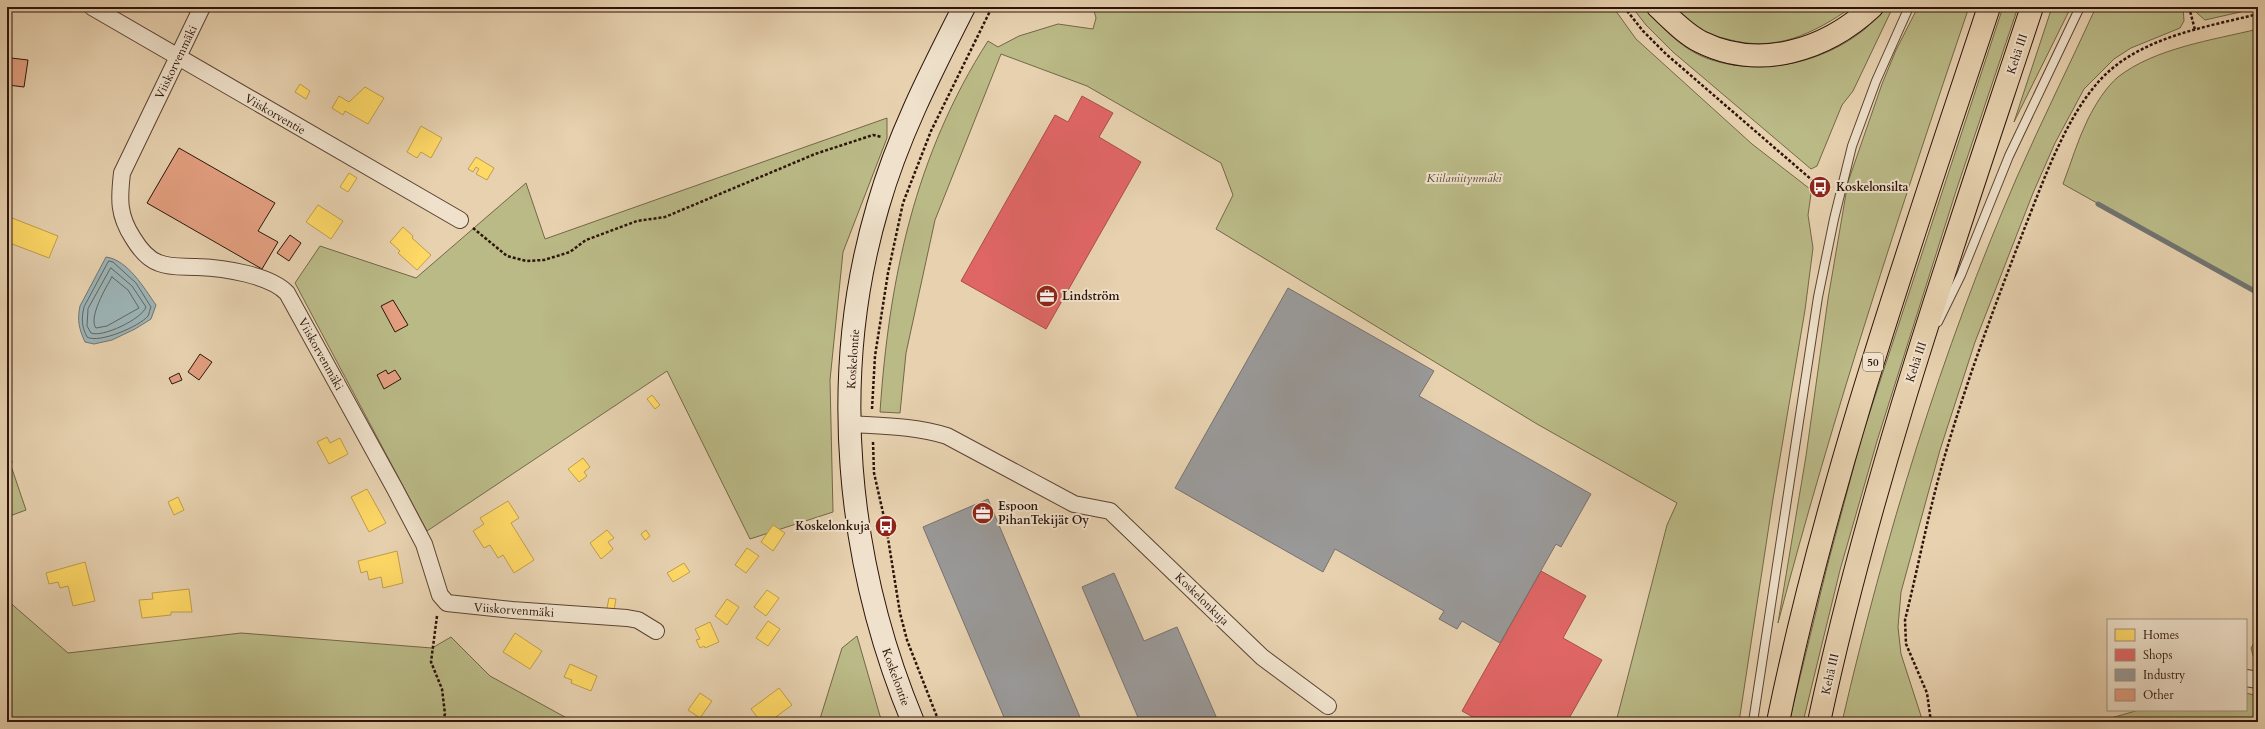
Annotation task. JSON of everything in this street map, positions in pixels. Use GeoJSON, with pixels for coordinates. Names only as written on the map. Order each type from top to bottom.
{"type":"FeatureCollection","features":[{"type":"Feature","properties":{"kind":"highway"},"geometry":{"type":"LineString","coordinates":[[1658,7],[1676,24],[1700,42],[1727,52],[1757,56],[1790,53],[1827,40],[1855,23],[1872,7]]}},
{"type":"Feature","properties":{"kind":"highway","name":"50"},"geometry":{"type":"LineString","coordinates":[[1778,722],[1789,670],[1841,467],[1908,253],[1989,7]]}},
{"type":"Feature","properties":{"kind":"highway","name":"Kehä III"},"geometry":{"type":"LineString","coordinates":[[1819,722],[1849,590],[1909,382],[2032,7]]}},
{"type":"Feature","properties":{"kind":"main road","name":"Koskelontie"},"geometry":{"type":"LineString","coordinates":[[913,722],[894,676],[876,619],[862,555],[851,477],[850,424],[853,349],[864,263],[878,206],[900,143],[922,90],[964,7]]}},
{"type":"Feature","properties":{"kind":"street","name":"Viiskorventie"},"geometry":{"type":"LineString","coordinates":[[92,7],[177,58],[460,220]]}},
{"type":"Feature","properties":{"kind":"street","name":"Viiskorvenmäki"},"geometry":{"type":"LineString","coordinates":[[202,7],[122,174],[120,214],[127,229],[147,256],[159,263],[229,271],[271,280],[287,294],[424,544],[442,598],[447,603],[464,606],[638,620],[656,631]]}},
{"type":"Feature","properties":{"kind":"street","name":"Koskelonkuja"},"geometry":{"type":"LineString","coordinates":[[850,424],[915,428],[947,436],[1074,504],[1110,511],[1262,657],[1328,706]]}},
{"type":"Feature","properties":{"kind":"street"},"geometry":{"type":"LineString","coordinates":[[2247,678],[2258,680]]}},
{"type":"Feature","properties":{"kind":"lane"},"geometry":{"type":"LineString","coordinates":[[1753,722],[1818,297],[1834,219],[1852,146],[1876,81],[1909,7]]}},
{"type":"Feature","properties":{"kind":"lane"},"geometry":{"type":"LineString","coordinates":[[1909,382],[1961,275],[2009,156],[2080,7]]}},
{"type":"Feature","properties":{"kind":"path"},"geometry":{"type":"LineString","coordinates":[[939,722],[907,640],[900,613],[886,526],[874,473],[872,425],[875,356],[888,273],[903,202],[931,131],[992,7]]}},
{"type":"Feature","properties":{"kind":"path"},"geometry":{"type":"LineString","coordinates":[[1624,7],[1643,31],[1666,54],[1820,187]]}},
{"type":"Feature","properties":{"kind":"path"},"geometry":{"type":"LineString","coordinates":[[2189,7],[2195,30]]}},
{"type":"Feature","properties":{"kind":"path"},"geometry":{"type":"LineString","coordinates":[[1931,722],[1927,693],[1906,644],[1905,620],[1943,463],[1987,325],[2046,173],[2074,117],[2091,90],[2114,67],[2138,52],[2164,40],[2195,30],[2258,14]]}},
{"type":"Feature","properties":{"kind":"path"},"geometry":{"type":"LineString","coordinates":[[460,220],[474,228],[506,256],[526,261],[544,260],[570,252],[586,240],[638,221],[665,217],[815,154],[873,135],[900,143]]}},
{"type":"Feature","properties":{"kind":"path"},"geometry":{"type":"LineString","coordinates":[[442,598],[434,626],[431,662],[442,690],[445,714],[442,722]]}},
{"type":"Feature","properties":{"kind":"green space","name":"Kiilaniitynmäki"},"geometry":{"type":"Polygon","coordinates":[[[1093,7],[1613,7],[1636,39],[1752,144],[1810,189],[1811,194],[1808,215],[1813,248],[1805,310],[1773,499],[1739,722],[1616,722],[1667,525],[1677,503],[1537,424],[1216,229],[1233,195],[1221,163],[1087,86],[1001,54],[935,220],[906,353],[900,413],[880,412],[890,314],[910,219],[924,173],[942,128],[963,84],[988,41],[998,47],[1019,36],[1058,24],[1093,29],[1096,18],[1093,7]]]}},
{"type":"Feature","properties":{"kind":"green space"},"geometry":{"type":"Polygon","coordinates":[[[1632,7],[1646,7],[1659,23],[1683,46],[1702,56],[1731,65],[1752,67],[1792,63],[1812,58],[1831,50],[1848,41],[1865,29],[1886,7],[1893,7],[1853,91],[1842,105],[1817,166],[1811,169],[1673,52],[1646,25],[1632,7]]]}},
{"type":"Feature","properties":{"kind":"green space"},"geometry":{"type":"Polygon","coordinates":[[[1673,7],[1852,7],[1808,33],[1777,42],[1761,44],[1745,43],[1705,32],[1692,24],[1673,7]]]}},
{"type":"Feature","properties":{"kind":"green space"},"geometry":{"type":"Polygon","coordinates":[[[1918,7],[1969,7],[1844,390],[1778,623],[1806,456],[1828,299],[1848,182],[1882,84],[1896,50],[1918,7]]]}},
{"type":"Feature","properties":{"kind":"green space"},"geometry":{"type":"Polygon","coordinates":[[[2003,7],[2018,7],[1956,191],[1877,441],[1840,570],[1803,722],[1789,722],[1827,567],[1862,436],[2003,7]]]}},
{"type":"Feature","properties":{"kind":"green space"},"geometry":{"type":"Polygon","coordinates":[[[2052,7],[2071,7],[2014,122],[2052,7]]]}},
{"type":"Feature","properties":{"kind":"green space"},"geometry":{"type":"Polygon","coordinates":[[[2096,7],[2183,7],[2184,21],[2180,28],[2131,48],[2114,59],[2084,89],[2055,143],[2033,193],[1975,342],[1940,450],[1901,592],[1898,627],[1901,654],[1923,722],[1842,722],[1896,514],[1917,446],[1964,310],[1989,243],[2017,177],[2096,7]]]}},
{"type":"Feature","properties":{"kind":"green space"},"geometry":{"type":"Polygon","coordinates":[[[2196,7],[2258,8],[2205,20],[2197,13],[2196,7]]]}},
{"type":"Feature","properties":{"kind":"green space"},"geometry":{"type":"Polygon","coordinates":[[[2258,29],[2258,293],[2063,184],[2088,119],[2101,96],[2118,77],[2133,67],[2167,52],[2204,41],[2258,29]]]}},
{"type":"Feature","properties":{"kind":"green space"},"geometry":{"type":"Polygon","coordinates":[[[887,118],[887,138],[843,252],[830,380],[833,512],[750,539],[667,371],[427,531],[295,283],[320,246],[416,278],[526,183],[545,239],[887,118]]]}},
{"type":"Feature","properties":{"kind":"green space"},"geometry":{"type":"Polygon","coordinates":[[[7,454],[26,510],[7,517],[7,454]]]}},
{"type":"Feature","properties":{"kind":"green space"},"geometry":{"type":"Polygon","coordinates":[[[7,600],[68,653],[241,633],[432,648],[451,637],[490,676],[574,722],[7,722],[7,600]]]}},
{"type":"Feature","properties":{"kind":"green space"},"geometry":{"type":"Polygon","coordinates":[[[857,636],[880,716],[884,722],[819,722],[842,648],[857,636]]]}},
{"type":"Feature","properties":{"kind":"green space"},"geometry":{"type":"Polygon","coordinates":[[[2258,637],[2258,667],[2256,666],[2251,648],[2258,637]]]}},
{"type":"Feature","properties":{"kind":"green space"},"geometry":{"type":"Polygon","coordinates":[[[2247,693],[2258,696],[2258,722],[2097,722],[2136,711],[2247,711],[2247,693]]]}},
{"type":"Feature","properties":{"kind":"water"},"geometry":{"type":"Polygon","coordinates":[[[106,257],[114,259],[128,269],[141,283],[156,305],[151,319],[135,329],[112,340],[94,344],[85,342],[79,324],[79,311],[80,306],[106,257]]]}},
{"type":"Feature","properties":{"kind":"building: Homes"},"geometry":{"type":"Polygon","coordinates":[[[300,84],[310,91],[306,99],[295,92],[300,84]]]}},
{"type":"Feature","properties":{"kind":"building: Homes"},"geometry":{"type":"Polygon","coordinates":[[[365,87],[384,98],[368,124],[345,111],[343,115],[332,108],[339,96],[349,102],[365,87]]]}},
{"type":"Feature","properties":{"kind":"building: Homes"},"geometry":{"type":"Polygon","coordinates":[[[421,126],[442,138],[431,158],[421,152],[417,158],[407,152],[421,126]]]}},
{"type":"Feature","properties":{"kind":"building: Homes"},"geometry":{"type":"Polygon","coordinates":[[[476,157],[494,168],[487,180],[476,174],[479,169],[476,167],[473,172],[468,169],[476,157]]]}},
{"type":"Feature","properties":{"kind":"building: Homes"},"geometry":{"type":"Polygon","coordinates":[[[349,173],[357,178],[348,192],[340,187],[349,173]]]}},
{"type":"Feature","properties":{"kind":"building: Homes"},"geometry":{"type":"Polygon","coordinates":[[[318,205],[343,221],[331,239],[306,222],[318,205]]]}},
{"type":"Feature","properties":{"kind":"building: Homes"},"geometry":{"type":"Polygon","coordinates":[[[7,216],[58,236],[49,258],[7,242],[7,216]]]}},
{"type":"Feature","properties":{"kind":"building: Homes"},"geometry":{"type":"Polygon","coordinates":[[[403,227],[413,236],[412,238],[431,255],[417,270],[398,253],[400,251],[390,242],[403,227]]]}},
{"type":"Feature","properties":{"kind":"building: Homes"},"geometry":{"type":"Polygon","coordinates":[[[652,395],[660,405],[655,409],[647,399],[652,395]]]}},
{"type":"Feature","properties":{"kind":"building: Homes"},"geometry":{"type":"Polygon","coordinates":[[[327,437],[330,443],[340,438],[348,454],[329,464],[317,442],[327,437]]]}},
{"type":"Feature","properties":{"kind":"building: Homes"},"geometry":{"type":"Polygon","coordinates":[[[583,458],[590,467],[584,472],[587,476],[579,482],[568,469],[583,458]]]}},
{"type":"Feature","properties":{"kind":"building: Homes"},"geometry":{"type":"Polygon","coordinates":[[[367,489],[386,523],[369,532],[351,497],[367,489]]]}},
{"type":"Feature","properties":{"kind":"building: Homes"},"geometry":{"type":"Polygon","coordinates":[[[178,497],[184,510],[174,515],[168,502],[178,497]]]}},
{"type":"Feature","properties":{"kind":"building: Homes"},"geometry":{"type":"Polygon","coordinates":[[[508,501],[519,518],[511,523],[534,560],[514,573],[503,555],[498,558],[490,545],[484,548],[473,531],[484,524],[480,518],[508,501]]]}},
{"type":"Feature","properties":{"kind":"building: Homes"},"geometry":{"type":"Polygon","coordinates":[[[773,525],[785,533],[773,551],[761,542],[773,525]]]}},
{"type":"Feature","properties":{"kind":"building: Homes"},"geometry":{"type":"Polygon","coordinates":[[[607,530],[614,538],[608,542],[613,549],[601,559],[590,543],[607,530]]]}},
{"type":"Feature","properties":{"kind":"building: Homes"},"geometry":{"type":"Polygon","coordinates":[[[646,530],[650,536],[645,540],[641,534],[646,530]]]}},
{"type":"Feature","properties":{"kind":"building: Homes"},"geometry":{"type":"Polygon","coordinates":[[[747,548],[759,556],[746,573],[735,565],[747,548]]]}},
{"type":"Feature","properties":{"kind":"building: Homes"},"geometry":{"type":"Polygon","coordinates":[[[397,551],[403,583],[383,588],[381,577],[369,580],[367,571],[361,573],[358,561],[397,551]]]}},
{"type":"Feature","properties":{"kind":"building: Homes"},"geometry":{"type":"Polygon","coordinates":[[[85,562],[95,601],[73,606],[68,586],[60,588],[58,582],[49,584],[46,573],[85,562]]]}},
{"type":"Feature","properties":{"kind":"building: Homes"},"geometry":{"type":"Polygon","coordinates":[[[684,563],[690,572],[673,582],[667,573],[684,563]]]}},
{"type":"Feature","properties":{"kind":"building: Homes"},"geometry":{"type":"Polygon","coordinates":[[[189,589],[192,612],[171,612],[171,615],[142,618],[139,600],[153,599],[152,593],[189,589]]]}},
{"type":"Feature","properties":{"kind":"building: Homes"},"geometry":{"type":"Polygon","coordinates":[[[767,590],[779,598],[766,616],[754,607],[767,590]]]}},
{"type":"Feature","properties":{"kind":"building: Homes"},"geometry":{"type":"Polygon","coordinates":[[[609,598],[616,599],[614,610],[607,608],[609,598]]]}},
{"type":"Feature","properties":{"kind":"building: Homes"},"geometry":{"type":"Polygon","coordinates":[[[727,599],[739,607],[727,625],[715,616],[727,599]]]}},
{"type":"Feature","properties":{"kind":"building: Homes"},"geometry":{"type":"Polygon","coordinates":[[[768,621],[780,629],[768,646],[756,638],[768,621]]]}},
{"type":"Feature","properties":{"kind":"building: Homes"},"geometry":{"type":"Polygon","coordinates":[[[710,622],[719,642],[705,648],[704,646],[700,648],[696,640],[700,639],[695,629],[710,622]]]}},
{"type":"Feature","properties":{"kind":"building: Homes"},"geometry":{"type":"Polygon","coordinates":[[[515,633],[542,651],[530,669],[503,652],[515,633]]]}},
{"type":"Feature","properties":{"kind":"building: Homes"},"geometry":{"type":"Polygon","coordinates":[[[570,664],[597,676],[591,691],[571,683],[572,680],[564,677],[570,664]]]}},
{"type":"Feature","properties":{"kind":"building: Homes"},"geometry":{"type":"Polygon","coordinates":[[[779,688],[792,705],[769,722],[761,722],[751,709],[779,688]]]}},
{"type":"Feature","properties":{"kind":"building: Homes"},"geometry":{"type":"Polygon","coordinates":[[[700,693],[712,701],[700,718],[688,710],[700,693]]]}},
{"type":"Feature","properties":{"kind":"building: Shops"},"geometry":{"type":"Polygon","coordinates":[[[1082,96],[1113,113],[1099,137],[1141,162],[1046,329],[961,281],[1055,115],[1068,122],[1082,96]]]}},
{"type":"Feature","properties":{"kind":"building: Shops"},"geometry":{"type":"Polygon","coordinates":[[[1541,571],[1586,596],[1563,638],[1602,660],[1567,722],[1482,722],[1462,711],[1541,571]]]}},
{"type":"Feature","properties":{"kind":"building: Industry"},"geometry":{"type":"Polygon","coordinates":[[[1288,288],[1434,371],[1419,396],[1591,494],[1561,547],[1556,544],[1500,643],[1462,621],[1457,629],[1439,619],[1444,611],[1335,549],[1323,572],[1175,488],[1288,288]]]}},
{"type":"Feature","properties":{"kind":"building: Industry"},"geometry":{"type":"Polygon","coordinates":[[[988,499],[1082,722],[1006,722],[923,527],[988,499]]]}},
{"type":"Feature","properties":{"kind":"building: Industry"},"geometry":{"type":"Polygon","coordinates":[[[1114,573],[1144,641],[1177,627],[1218,721],[1140,722],[1082,587],[1114,573]]]}},
{"type":"Feature","properties":{"kind":"building: Other"},"geometry":{"type":"Polygon","coordinates":[[[11,58],[28,60],[24,87],[8,85],[10,72],[7,72],[7,62],[11,63],[11,58]]]}},
{"type":"Feature","properties":{"kind":"building: Other"},"geometry":{"type":"Polygon","coordinates":[[[179,148],[275,203],[258,231],[278,242],[262,269],[147,203],[179,148]]]}},
{"type":"Feature","properties":{"kind":"building: Other"},"geometry":{"type":"Polygon","coordinates":[[[290,235],[301,243],[289,261],[277,253],[290,235]]]}},
{"type":"Feature","properties":{"kind":"building: Other"},"geometry":{"type":"Polygon","coordinates":[[[393,300],[408,325],[395,332],[381,306],[393,300]]]}},
{"type":"Feature","properties":{"kind":"building: Other"},"geometry":{"type":"Polygon","coordinates":[[[200,354],[212,362],[199,380],[188,372],[200,354]]]}},
{"type":"Feature","properties":{"kind":"building: Other"},"geometry":{"type":"Polygon","coordinates":[[[386,370],[388,374],[395,370],[401,379],[384,389],[377,375],[386,370]]]}},
{"type":"Feature","properties":{"kind":"building: Other"},"geometry":{"type":"Polygon","coordinates":[[[179,373],[182,380],[172,384],[169,378],[179,373]]]}},
{"type":"Feature","properties":{"kind":"waterway"},"geometry":{"type":"LineString","coordinates":[[2098,204],[2258,293]]}},
{"type":"Feature","properties":{"kind":"waterway"},"geometry":{"type":"LineString","coordinates":[[7,454],[10,462],[7,463]]}},
{"type":"Feature","properties":{"kind":"place","name":"Koskelonsilta"},"geometry":{"type":"Point","coordinates":[1820,187]}},
{"type":"Feature","properties":{"kind":"place","name":"Lindström"},"geometry":{"type":"Point","coordinates":[1047,296]}},
{"type":"Feature","properties":{"kind":"place","name":"Espoon PihanTekijät Oy"},"geometry":{"type":"Point","coordinates":[983,513]}},
{"type":"Feature","properties":{"kind":"place","name":"Koskelonkuja"},"geometry":{"type":"Point","coordinates":[886,526]}}]}
